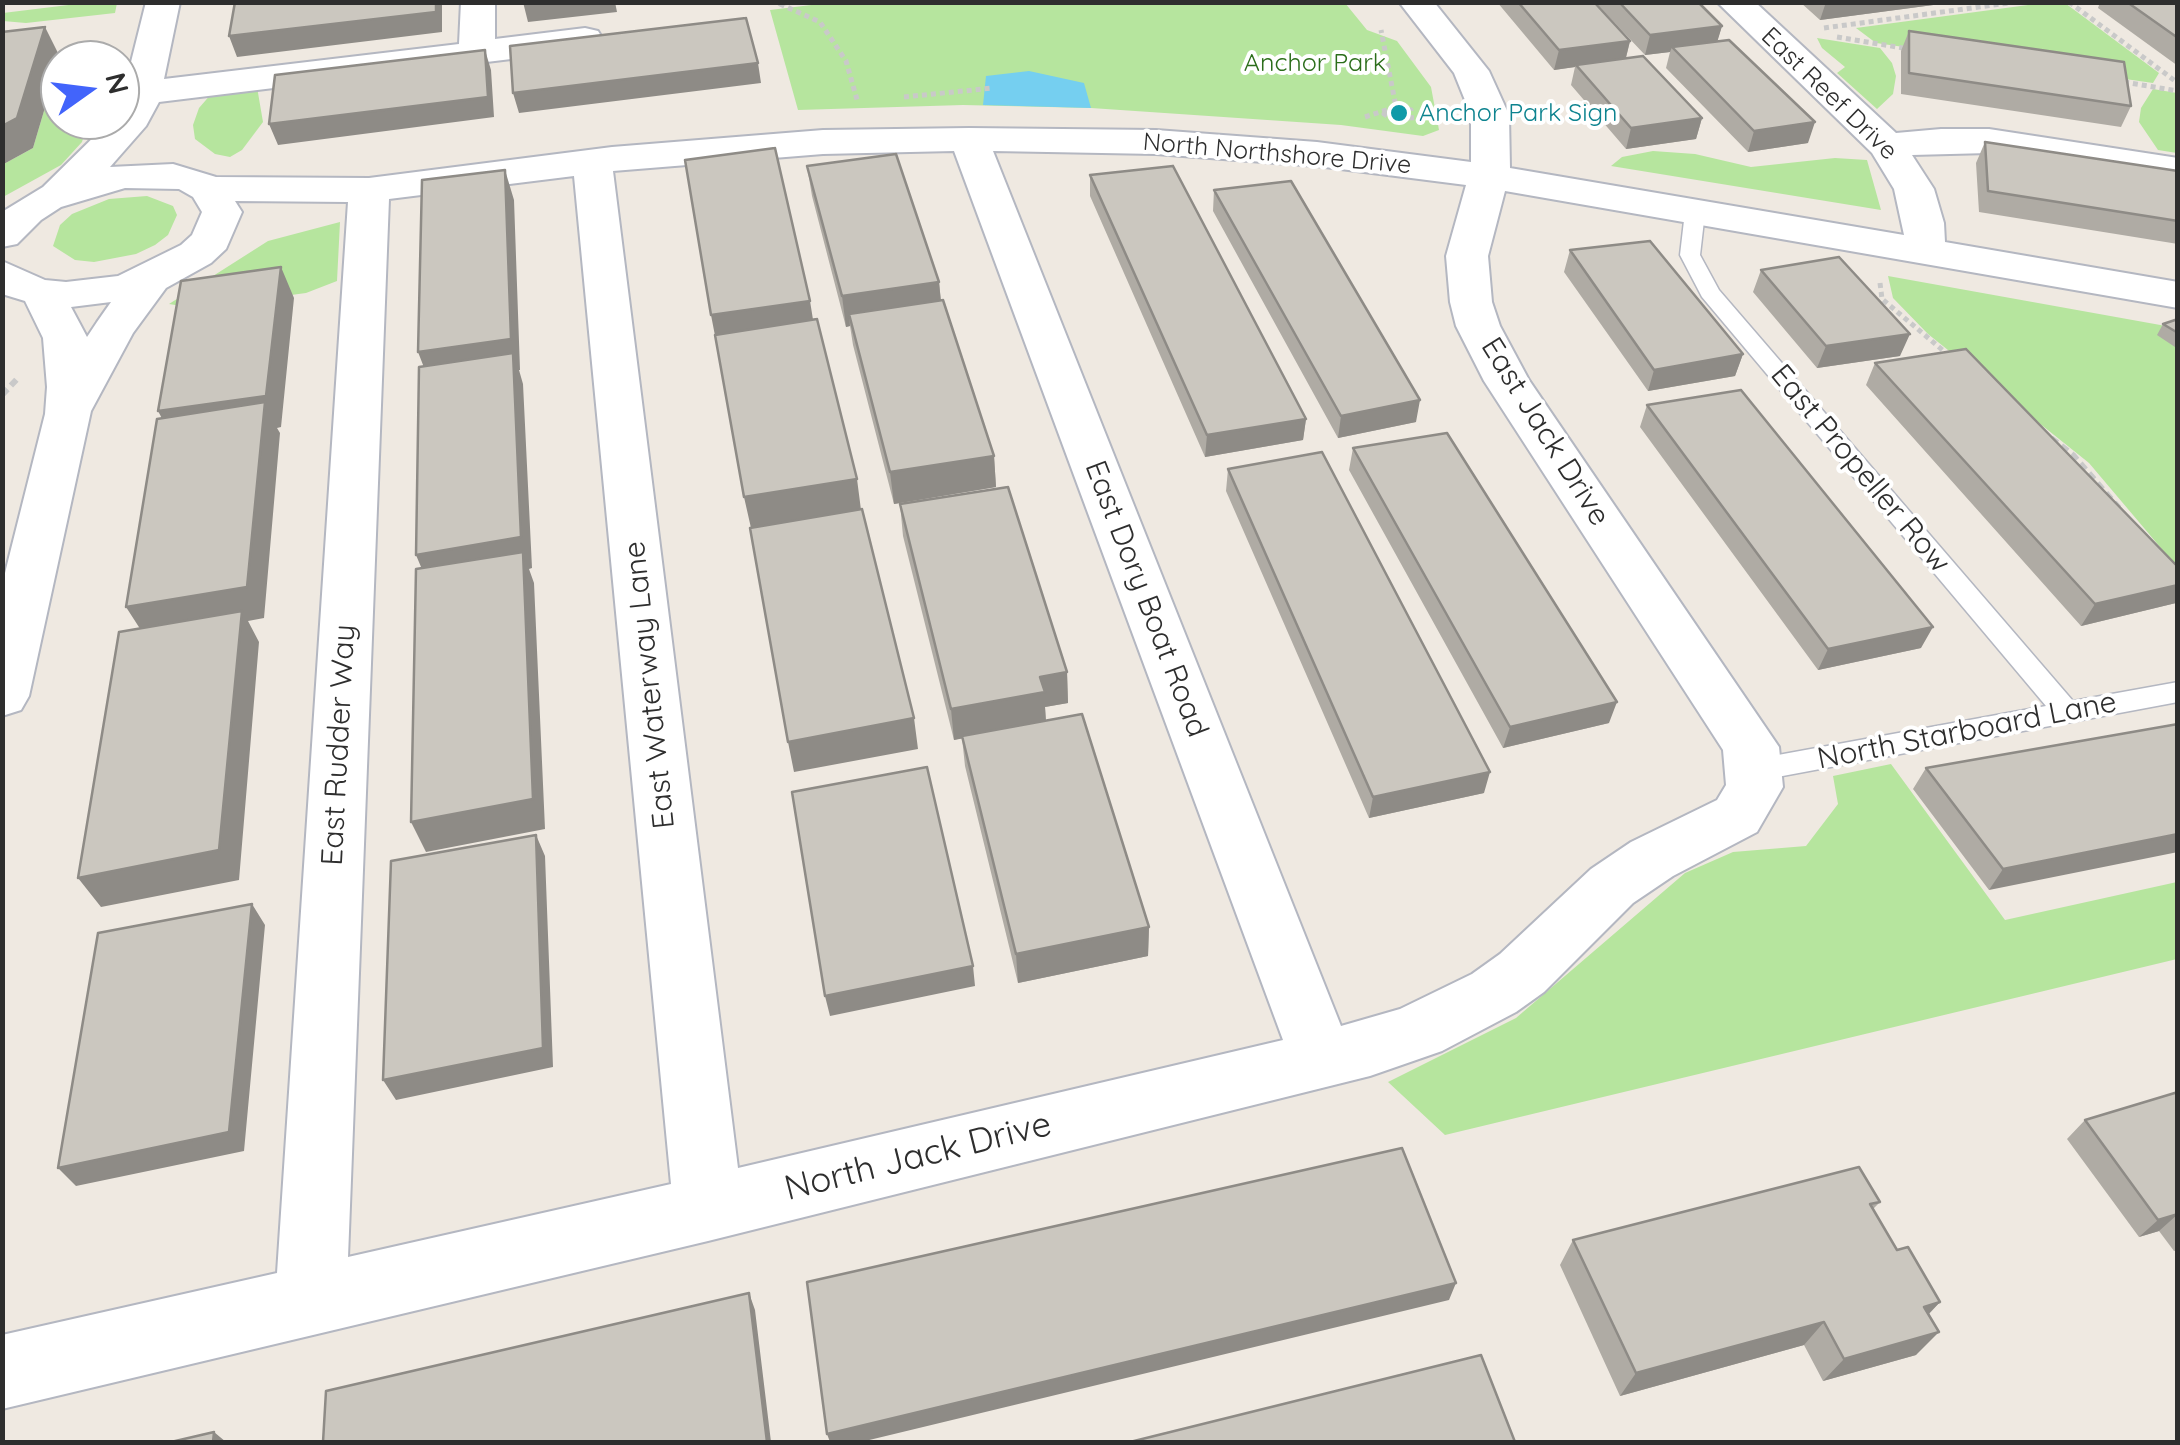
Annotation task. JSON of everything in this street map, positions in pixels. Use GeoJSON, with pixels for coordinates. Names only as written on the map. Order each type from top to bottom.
{"type":"FeatureCollection","features":[{"type":"Feature","properties":{"kind":"street"},"geometry":{"type":"LineString","coordinates":[[163,2],[142,98],[148,138],[191,183],[218,199],[222,212],[220,226],[196,254]]}},
{"type":"Feature","properties":{"kind":"street"},"geometry":{"type":"LineString","coordinates":[[478,2],[478,52]]}},
{"type":"Feature","properties":{"kind":"street","name":"East Reef Drive"},"geometry":{"type":"LineString","coordinates":[[1734,2],[1887,146],[1914,189],[1924,223],[1925,252]]}},
{"type":"Feature","properties":{"kind":"street","name":"East Jack Drive"},"geometry":{"type":"LineString","coordinates":[[1398,16],[1458,52],[1482,91],[1494,141],[1467,256],[1469,290],[1478,326],[1506,381],[1751,747],[1756,778]]}},
{"type":"Feature","properties":{"kind":"street"},"geometry":{"type":"LineString","coordinates":[[20,216],[108,149],[142,98],[626,34]]}},
{"type":"Feature","properties":{"kind":"street","name":"North Northshore Drive"},"geometry":{"type":"LineString","coordinates":[[369,190],[592,162],[769,146],[969,139],[1238,147],[1488,176],[2178,295]]}},
{"type":"Feature","properties":{"kind":"street","name":"East Dory Boat Road"},"geometry":{"type":"LineString","coordinates":[[969,139],[1322,1059]]}},
{"type":"Feature","properties":{"kind":"street"},"geometry":{"type":"LineString","coordinates":[[1887,146],[1942,140],[1989,141],[2178,170]]}},
{"type":"Feature","properties":{"kind":"street","name":"East Waterway Lane"},"geometry":{"type":"LineString","coordinates":[[592,162],[708,1208]]}},
{"type":"Feature","properties":{"kind":"street"},"geometry":{"type":"LineString","coordinates":[[20,216],[98,181],[150,174],[191,183],[369,190]]}},
{"type":"Feature","properties":{"kind":"street"},"geometry":{"type":"LineString","coordinates":[[13,281],[94,293],[151,279],[260,225],[369,190]]}},
{"type":"Feature","properties":{"kind":"street","name":"East Rudder Way"},"geometry":{"type":"LineString","coordinates":[[310,1300],[369,190]]}},
{"type":"Feature","properties":{"kind":"street"},"geometry":{"type":"LineString","coordinates":[[68,414],[112,331],[151,279]]}},
{"type":"Feature","properties":{"kind":"street"},"geometry":{"type":"LineString","coordinates":[[2,696],[68,414],[70,361],[65,338],[13,281]]}},
{"type":"Feature","properties":{"kind":"street","name":"North Jack Drive"},"geometry":{"type":"LineString","coordinates":[[2,1372],[708,1208],[1419,1032],[1494,993],[1522,973],[1612,886],[1652,859],[1737,816],[1756,778]]}},
{"type":"Feature","properties":{"kind":"lane","name":"East Propeller Row"},"geometry":{"type":"LineString","coordinates":[[1695,212],[1689,243],[1700,279],[2066,712]]}},
{"type":"Feature","properties":{"kind":"lane","name":"North Starboard Lane"},"geometry":{"type":"LineString","coordinates":[[1756,778],[2178,692]]}},
{"type":"Feature","properties":{"kind":"path"},"geometry":{"type":"LineString","coordinates":[[789,2],[780,4],[820,22],[846,61],[858,104]]}},
{"type":"Feature","properties":{"kind":"path"},"geometry":{"type":"LineString","coordinates":[[1911,49],[1816,31],[2016,2]]}},
{"type":"Feature","properties":{"kind":"path"},"geometry":{"type":"LineString","coordinates":[[2068,2],[2178,82]]}},
{"type":"Feature","properties":{"kind":"path"},"geometry":{"type":"LineString","coordinates":[[1396,107],[1387,46],[1398,16]]}},
{"type":"Feature","properties":{"kind":"path"},"geometry":{"type":"LineString","coordinates":[[2120,82],[2178,91]]}},
{"type":"Feature","properties":{"kind":"path"},"geometry":{"type":"LineString","coordinates":[[898,98],[993,88]]}},
{"type":"Feature","properties":{"kind":"path"},"geometry":{"type":"LineString","coordinates":[[847,116],[858,104],[870,103]]}},
{"type":"Feature","properties":{"kind":"path"},"geometry":{"type":"LineString","coordinates":[[1348,119],[1384,114],[1396,107],[1411,110],[1409,118],[1400,124]]}},
{"type":"Feature","properties":{"kind":"path"},"geometry":{"type":"LineString","coordinates":[[1384,114],[1393,120],[1442,116]]}},
{"type":"Feature","properties":{"kind":"path"},"geometry":{"type":"LineString","coordinates":[[1878,272],[1882,299],[1961,365]]}},
{"type":"Feature","properties":{"kind":"path"},"geometry":{"type":"LineString","coordinates":[[2,395],[25,371]]}},
{"type":"Feature","properties":{"kind":"path"},"geometry":{"type":"LineString","coordinates":[[2049,436],[2073,456],[2128,518]]}},
{"type":"Feature","properties":{"kind":"green space"},"geometry":{"type":"Polygon","coordinates":[[[93,2],[117,3],[115,13],[26,23],[3,21],[3,13],[93,2]]]}},
{"type":"Feature","properties":{"kind":"green space","name":"Anchor Park"},"geometry":{"type":"Polygon","coordinates":[[[836,2],[1345,3],[1367,30],[1397,41],[1431,87],[1439,130],[1423,136],[1341,125],[1091,108],[963,105],[798,110],[770,10],[836,2]]]}},
{"type":"Feature","properties":{"kind":"green space"},"geometry":{"type":"Polygon","coordinates":[[[2065,3],[2159,73],[2153,83],[1876,43],[1856,28],[2065,3]]]}},
{"type":"Feature","properties":{"kind":"green space"},"geometry":{"type":"Polygon","coordinates":[[[1817,38],[1880,48],[1896,76],[1893,94],[1877,109],[1837,73],[1845,67],[1822,48],[1817,38]]]}},
{"type":"Feature","properties":{"kind":"green space"},"geometry":{"type":"Polygon","coordinates":[[[257,87],[263,122],[242,150],[230,157],[215,154],[195,139],[193,125],[199,108],[212,93],[257,87]]]}},
{"type":"Feature","properties":{"kind":"green space"},"geometry":{"type":"Polygon","coordinates":[[[2153,89],[2177,93],[2177,153],[2158,150],[2139,122],[2141,108],[2153,89]]]}},
{"type":"Feature","properties":{"kind":"green space"},"geometry":{"type":"Polygon","coordinates":[[[40,124],[40,140],[83,140],[61,165],[3,197],[2,165],[33,148],[40,124]]]}},
{"type":"Feature","properties":{"kind":"green space"},"geometry":{"type":"Polygon","coordinates":[[[1653,151],[1695,154],[1751,167],[1835,158],[1867,160],[1881,210],[1611,166],[1622,157],[1653,151]]]}},
{"type":"Feature","properties":{"kind":"green space"},"geometry":{"type":"Polygon","coordinates":[[[147,196],[173,206],[177,215],[168,235],[155,245],[136,254],[94,262],[75,260],[53,246],[60,225],[72,214],[109,199],[147,196]]]}},
{"type":"Feature","properties":{"kind":"green space"},"geometry":{"type":"Polygon","coordinates":[[[340,222],[337,281],[306,293],[194,308],[169,304],[268,241],[340,222]]]}},
{"type":"Feature","properties":{"kind":"green space"},"geometry":{"type":"Polygon","coordinates":[[[1888,276],[2177,328],[2177,567],[2089,463],[1928,334],[1893,298],[1888,276]]]}},
{"type":"Feature","properties":{"kind":"green space"},"geometry":{"type":"Polygon","coordinates":[[[1891,764],[2005,920],[2177,882],[2177,959],[1445,1135],[1388,1082],[1516,1018],[1685,873],[1733,852],[1806,846],[1838,804],[1833,776],[1891,764]]]}},
{"type":"Feature","properties":{"kind":"water"},"geometry":{"type":"Polygon","coordinates":[[[1029,71],[1084,83],[1091,108],[983,105],[986,76],[1029,71]]]}},
{"type":"Feature","properties":{"kind":"building"},"geometry":{"type":"Polygon","coordinates":[[[235,2],[436,2],[436,12],[229,36],[235,2]]]}},
{"type":"Feature","properties":{"kind":"building"},"geometry":{"type":"Polygon","coordinates":[[[1518,2],[1594,2],[1630,41],[1559,50],[1518,2]]]}},
{"type":"Feature","properties":{"kind":"building"},"geometry":{"type":"Polygon","coordinates":[[[1619,2],[1698,2],[1722,26],[1650,35],[1619,2]]]}},
{"type":"Feature","properties":{"kind":"building"},"geometry":{"type":"Polygon","coordinates":[[[2127,2],[2178,2],[2178,38],[2127,2]]]}},
{"type":"Feature","properties":{"kind":"building"},"geometry":{"type":"Polygon","coordinates":[[[746,18],[758,63],[513,93],[510,46],[746,18]]]}},
{"type":"Feature","properties":{"kind":"building"},"geometry":{"type":"Polygon","coordinates":[[[45,27],[17,118],[2,126],[2,32],[45,27]]]}},
{"type":"Feature","properties":{"kind":"building"},"geometry":{"type":"Polygon","coordinates":[[[1909,31],[2124,62],[2131,106],[1909,73],[1909,31]]]}},
{"type":"Feature","properties":{"kind":"building"},"geometry":{"type":"Polygon","coordinates":[[[1729,40],[1815,122],[1754,131],[1672,47],[1729,40]]]}},
{"type":"Feature","properties":{"kind":"building"},"geometry":{"type":"Polygon","coordinates":[[[485,50],[488,97],[269,124],[275,75],[485,50]]]}},
{"type":"Feature","properties":{"kind":"building"},"geometry":{"type":"Polygon","coordinates":[[[1643,56],[1702,118],[1631,128],[1576,65],[1643,56]]]}},
{"type":"Feature","properties":{"kind":"building"},"geometry":{"type":"Polygon","coordinates":[[[1985,142],[2178,171],[2178,221],[1988,191],[1985,142]]]}},
{"type":"Feature","properties":{"kind":"building"},"geometry":{"type":"Polygon","coordinates":[[[775,148],[810,301],[711,315],[685,160],[775,148]]]}},
{"type":"Feature","properties":{"kind":"building"},"geometry":{"type":"Polygon","coordinates":[[[896,154],[939,282],[842,296],[807,166],[896,154]]]}},
{"type":"Feature","properties":{"kind":"building"},"geometry":{"type":"Polygon","coordinates":[[[1173,166],[1306,419],[1207,435],[1090,175],[1173,166]]]}},
{"type":"Feature","properties":{"kind":"building"},"geometry":{"type":"Polygon","coordinates":[[[505,170],[511,339],[418,352],[422,180],[505,170]]]}},
{"type":"Feature","properties":{"kind":"building"},"geometry":{"type":"Polygon","coordinates":[[[1291,181],[1420,400],[1341,416],[1214,190],[1291,181]]]}},
{"type":"Feature","properties":{"kind":"building"},"geometry":{"type":"Polygon","coordinates":[[[1650,241],[1743,354],[1654,370],[1570,250],[1650,241]]]}},
{"type":"Feature","properties":{"kind":"building"},"geometry":{"type":"Polygon","coordinates":[[[1839,257],[1910,334],[1826,346],[1761,270],[1839,257]]]}},
{"type":"Feature","properties":{"kind":"building"},"geometry":{"type":"Polygon","coordinates":[[[281,267],[266,396],[158,411],[181,281],[281,267]]]}},
{"type":"Feature","properties":{"kind":"building"},"geometry":{"type":"Polygon","coordinates":[[[943,300],[994,456],[890,472],[849,314],[943,300]]]}},
{"type":"Feature","properties":{"kind":"building"},"geometry":{"type":"Polygon","coordinates":[[[817,319],[857,479],[744,497],[715,335],[817,319]]]}},
{"type":"Feature","properties":{"kind":"building"},"geometry":{"type":"Polygon","coordinates":[[[2178,321],[2178,333],[2163,324],[2178,321]]]}},
{"type":"Feature","properties":{"kind":"building"},"geometry":{"type":"Polygon","coordinates":[[[1966,349],[2178,567],[2178,585],[2095,604],[1875,363],[1966,349]]]}},
{"type":"Feature","properties":{"kind":"building"},"geometry":{"type":"Polygon","coordinates":[[[513,353],[521,537],[416,555],[419,367],[513,353]]]}},
{"type":"Feature","properties":{"kind":"building"},"geometry":{"type":"Polygon","coordinates":[[[1741,390],[1933,627],[1828,649],[1647,405],[1741,390]]]}},
{"type":"Feature","properties":{"kind":"building"},"geometry":{"type":"Polygon","coordinates":[[[265,402],[247,587],[126,607],[157,419],[265,402]]]}},
{"type":"Feature","properties":{"kind":"building"},"geometry":{"type":"Polygon","coordinates":[[[1447,433],[1617,702],[1510,727],[1353,448],[1447,433]]]}},
{"type":"Feature","properties":{"kind":"building"},"geometry":{"type":"Polygon","coordinates":[[[1322,452],[1490,772],[1373,797],[1228,469],[1322,452]]]}},
{"type":"Feature","properties":{"kind":"building"},"geometry":{"type":"Polygon","coordinates":[[[1008,487],[1067,672],[1040,677],[1045,692],[951,709],[900,504],[1008,487]]]}},
{"type":"Feature","properties":{"kind":"building"},"geometry":{"type":"Polygon","coordinates":[[[862,509],[914,718],[788,742],[750,528],[862,509]]]}},
{"type":"Feature","properties":{"kind":"building"},"geometry":{"type":"Polygon","coordinates":[[[523,552],[533,799],[411,822],[416,569],[523,552]]]}},
{"type":"Feature","properties":{"kind":"building"},"geometry":{"type":"Polygon","coordinates":[[[242,611],[219,850],[78,878],[119,632],[242,611]]]}},
{"type":"Feature","properties":{"kind":"building"},"geometry":{"type":"Polygon","coordinates":[[[1082,714],[1149,927],[1016,954],[962,736],[1082,714]]]}},
{"type":"Feature","properties":{"kind":"building"},"geometry":{"type":"Polygon","coordinates":[[[2178,724],[2178,834],[2003,869],[1926,768],[2178,724]]]}},
{"type":"Feature","properties":{"kind":"building"},"geometry":{"type":"Polygon","coordinates":[[[927,767],[973,966],[825,996],[792,792],[927,767]]]}},
{"type":"Feature","properties":{"kind":"building"},"geometry":{"type":"Polygon","coordinates":[[[536,835],[543,1048],[383,1080],[391,861],[536,835]]]}},
{"type":"Feature","properties":{"kind":"building"},"geometry":{"type":"Polygon","coordinates":[[[252,904],[229,1132],[58,1168],[98,933],[252,904]]]}},
{"type":"Feature","properties":{"kind":"building"},"geometry":{"type":"Polygon","coordinates":[[[2178,1092],[2178,1214],[2158,1220],[2085,1120],[2178,1092]]]}},
{"type":"Feature","properties":{"kind":"building"},"geometry":{"type":"Polygon","coordinates":[[[1402,1148],[1456,1283],[827,1434],[807,1282],[1402,1148]]]}},
{"type":"Feature","properties":{"kind":"building"},"geometry":{"type":"Polygon","coordinates":[[[1859,1167],[1880,1202],[1870,1204],[1897,1250],[1908,1247],[1940,1302],[1924,1307],[1939,1332],[1844,1359],[1824,1322],[1636,1373],[1573,1240],[1859,1167]]]}},
{"type":"Feature","properties":{"kind":"building"},"geometry":{"type":"Polygon","coordinates":[[[749,1293],[767,1442],[323,1442],[326,1391],[749,1293]]]}},
{"type":"Feature","properties":{"kind":"building"},"geometry":{"type":"Polygon","coordinates":[[[1481,1355],[1515,1442],[1130,1442],[1481,1355]]]}},
{"type":"Feature","properties":{"kind":"building"},"geometry":{"type":"Polygon","coordinates":[[[214,1432],[213,1442],[171,1442],[214,1432]]]}},
{"type":"Feature","properties":{"kind":"place","name":"Anchor Park Sign"},"geometry":{"type":"Point","coordinates":[1399,113]}}]}
